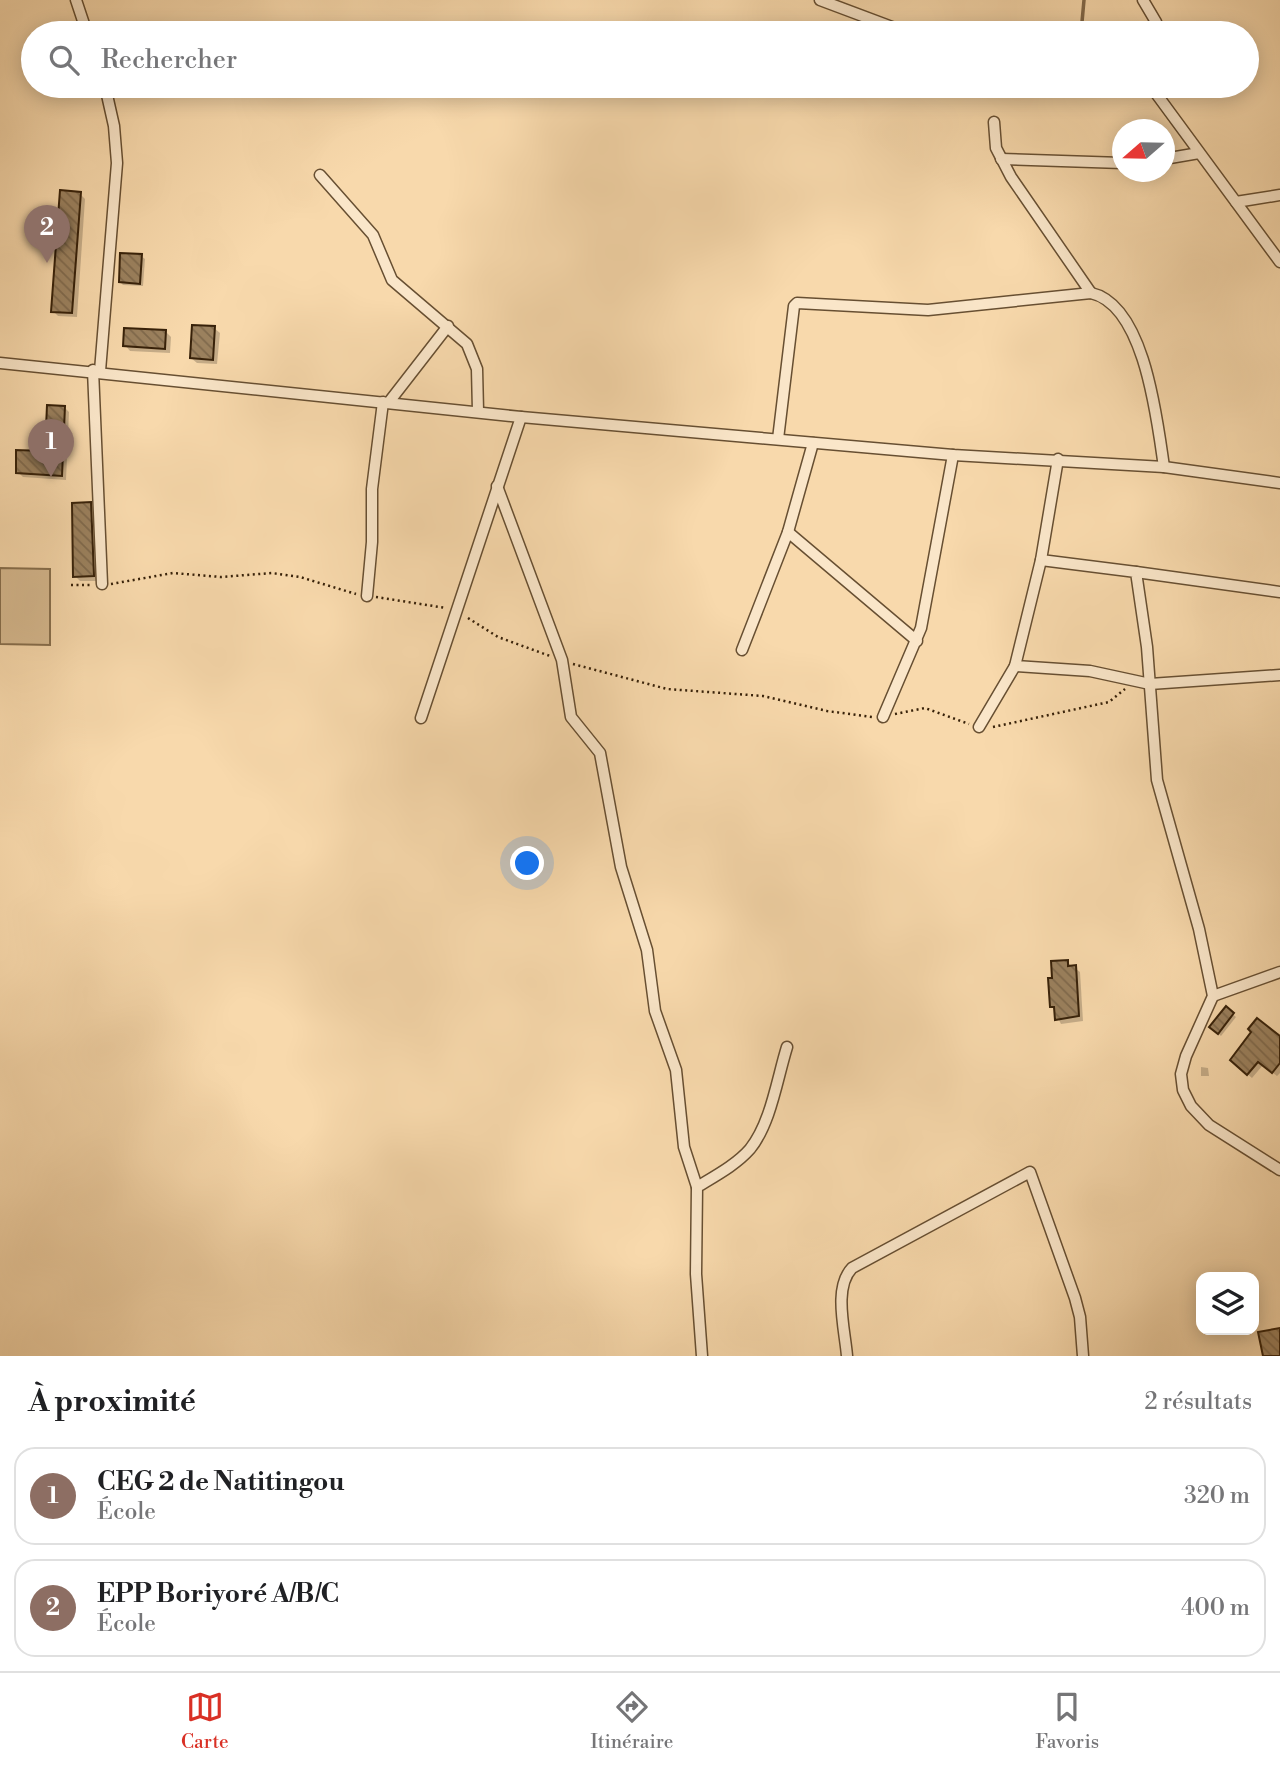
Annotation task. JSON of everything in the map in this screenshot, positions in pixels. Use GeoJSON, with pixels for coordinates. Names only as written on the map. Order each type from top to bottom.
{"type":"FeatureCollection","features":[{"type":"Feature","properties":{"kind":"street"},"geometry":{"type":"LineString","coordinates":[[76,0],[83,21]]}},
{"type":"Feature","properties":{"kind":"street"},"geometry":{"type":"LineString","coordinates":[[820,0],[876,21]]}},
{"type":"Feature","properties":{"kind":"street"},"geometry":{"type":"LineString","coordinates":[[1146,2],[1154,21]]}},
{"type":"Feature","properties":{"kind":"street"},"geometry":{"type":"LineString","coordinates":[[102,584],[96,370],[117,163],[108,98]]}},
{"type":"Feature","properties":{"kind":"street"},"geometry":{"type":"LineString","coordinates":[[1161,98],[1280,262]]}},
{"type":"Feature","properties":{"kind":"street"},"geometry":{"type":"LineString","coordinates":[[994,122],[993,135],[1001,159],[1091,293]]}},
{"type":"Feature","properties":{"kind":"street"},"geometry":{"type":"LineString","coordinates":[[1175,157],[1199,153]]}},
{"type":"Feature","properties":{"kind":"street"},"geometry":{"type":"LineString","coordinates":[[1001,159],[1112,163]]}},
{"type":"Feature","properties":{"kind":"street"},"geometry":{"type":"LineString","coordinates":[[320,175],[373,235],[393,281],[467,344],[477,369],[478,411]]}},
{"type":"Feature","properties":{"kind":"street"},"geometry":{"type":"LineString","coordinates":[[1236,202],[1280,195]]}},
{"type":"Feature","properties":{"kind":"street"},"geometry":{"type":"LineString","coordinates":[[778,439],[794,306],[797,303],[929,310],[1091,293],[1100,295],[1117,306],[1128,325],[1150,385],[1164,467]]}},
{"type":"Feature","properties":{"kind":"street"},"geometry":{"type":"LineString","coordinates":[[367,596],[372,542],[372,489],[386,402],[448,326]]}},
{"type":"Feature","properties":{"kind":"street"},"geometry":{"type":"LineString","coordinates":[[0,363],[96,370],[521,417],[953,455],[1164,467],[1280,483]]}},
{"type":"Feature","properties":{"kind":"street"},"geometry":{"type":"LineString","coordinates":[[421,718],[521,417]]}},
{"type":"Feature","properties":{"kind":"street"},"geometry":{"type":"LineString","coordinates":[[742,650],[788,532],[813,443]]}},
{"type":"Feature","properties":{"kind":"street"},"geometry":{"type":"LineString","coordinates":[[883,717],[917,641],[953,455]]}},
{"type":"Feature","properties":{"kind":"street"},"geometry":{"type":"LineString","coordinates":[[979,727],[1015,666],[1041,560],[1058,459]]}},
{"type":"Feature","properties":{"kind":"street"},"geometry":{"type":"LineString","coordinates":[[497,486],[562,660],[571,717],[600,753],[621,867],[647,950],[655,1011],[676,1070],[684,1147],[697,1187],[696,1274],[702,1356]]}},
{"type":"Feature","properties":{"kind":"street"},"geometry":{"type":"LineString","coordinates":[[788,532],[917,641]]}},
{"type":"Feature","properties":{"kind":"street"},"geometry":{"type":"LineString","coordinates":[[1041,560],[1280,592]]}},
{"type":"Feature","properties":{"kind":"street"},"geometry":{"type":"LineString","coordinates":[[1136,572],[1150,684],[1157,780],[1199,929],[1213,996],[1186,1056],[1181,1074],[1184,1090],[1191,1106],[1209,1125],[1280,1170]]}},
{"type":"Feature","properties":{"kind":"street"},"geometry":{"type":"LineString","coordinates":[[1015,666],[1090,671],[1150,684],[1280,675]]}},
{"type":"Feature","properties":{"kind":"street"},"geometry":{"type":"LineString","coordinates":[[1213,996],[1280,972]]}},
{"type":"Feature","properties":{"kind":"street"},"geometry":{"type":"LineString","coordinates":[[697,1187],[724,1171],[750,1148],[763,1123],[787,1047]]}},
{"type":"Feature","properties":{"kind":"street"},"geometry":{"type":"LineString","coordinates":[[847,1356],[842,1289],[844,1276],[852,1268],[1030,1172],[1075,1298],[1080,1317],[1083,1356]]}},
{"type":"Feature","properties":{"kind":"path"},"geometry":{"type":"LineString","coordinates":[[71,585],[102,584],[173,573],[221,577],[272,573],[300,577],[367,596],[455,610],[498,637],[562,660],[667,689],[763,696],[827,711],[883,717],[925,708],[979,727],[1000,727],[1109,702],[1120,696],[1131,680]]}},
{"type":"Feature","properties":{"kind":"shaded area"},"geometry":{"type":"Polygon","coordinates":[[[0,568],[50,569],[50,645],[0,644],[0,568]]]}},
{"type":"Feature","properties":{"kind":"building"},"geometry":{"type":"Polygon","coordinates":[[[60,190],[81,192],[72,313],[51,312],[60,190]]]}},
{"type":"Feature","properties":{"kind":"building"},"geometry":{"type":"Polygon","coordinates":[[[120,253],[142,254],[140,284],[119,282],[120,253]]]}},
{"type":"Feature","properties":{"kind":"building"},"geometry":{"type":"Polygon","coordinates":[[[192,325],[215,326],[213,360],[190,358],[192,325]]]}},
{"type":"Feature","properties":{"kind":"building"},"geometry":{"type":"Polygon","coordinates":[[[124,328],[166,330],[165,349],[123,346],[124,328]]]}},
{"type":"Feature","properties":{"kind":"building"},"geometry":{"type":"Polygon","coordinates":[[[47,405],[65,406],[62,476],[16,473],[16,450],[45,451],[47,405]]]}},
{"type":"Feature","properties":{"kind":"building"},"geometry":{"type":"Polygon","coordinates":[[[91,502],[94,576],[73,577],[72,503],[91,502]]]}},
{"type":"Feature","properties":{"kind":"building"},"geometry":{"type":"Polygon","coordinates":[[[1068,960],[1068,966],[1076,965],[1079,1016],[1055,1020],[1054,1007],[1050,1007],[1048,978],[1052,978],[1051,961],[1068,960]]]}},
{"type":"Feature","properties":{"kind":"building"},"geometry":{"type":"Polygon","coordinates":[[[1226,1006],[1234,1013],[1218,1034],[1209,1027],[1226,1006]]]}},
{"type":"Feature","properties":{"kind":"building"},"geometry":{"type":"Polygon","coordinates":[[[1257,1018],[1280,1036],[1280,1063],[1272,1073],[1258,1062],[1247,1075],[1230,1060],[1251,1032],[1248,1029],[1257,1018]]]}},
{"type":"Feature","properties":{"kind":"building"},"geometry":{"type":"Polygon","coordinates":[[[1280,1328],[1280,1356],[1263,1356],[1259,1332],[1280,1328]]]}},
{"type":"Feature","properties":{"kind":"waterway"},"geometry":{"type":"LineString","coordinates":[[1082,21],[1084,0]]}},
{"type":"Feature","properties":{"kind":"place","name":"EPP Boriyoré A/B/C"},"geometry":{"type":"Point","coordinates":[47,263]}},
{"type":"Feature","properties":{"kind":"place","name":"CEG 2 de Natitingou"},"geometry":{"type":"Point","coordinates":[51,477]}}]}
